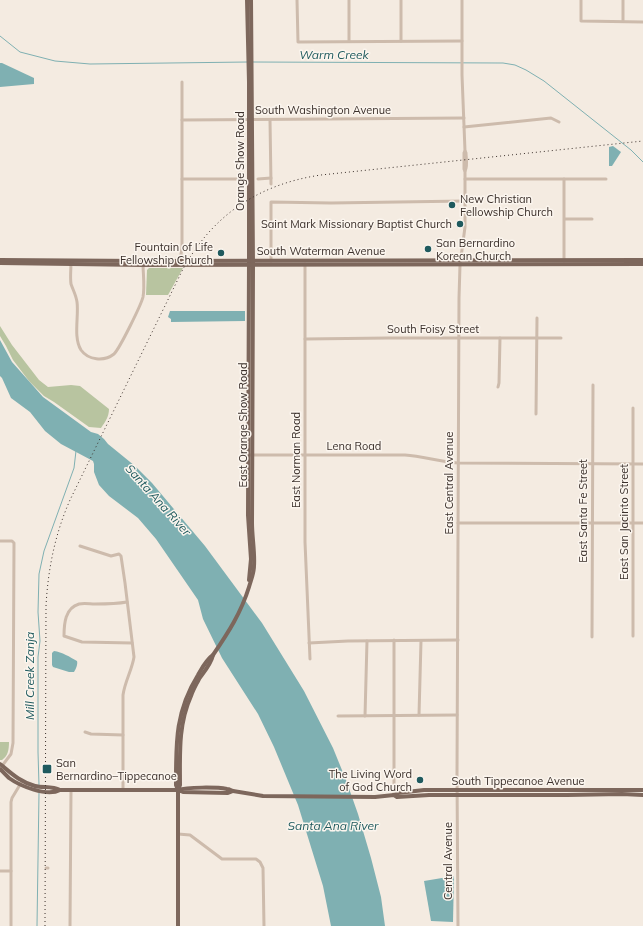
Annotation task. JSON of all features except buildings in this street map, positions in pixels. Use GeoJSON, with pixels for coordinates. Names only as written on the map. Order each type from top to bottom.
{"type":"FeatureCollection","features":[{"type":"Feature","properties":{"kind":"main road"},"geometry":{"type":"LineString","coordinates":[[247,0],[250,44]]}},
{"type":"Feature","properties":{"kind":"main road"},"geometry":{"type":"LineString","coordinates":[[250,44],[251,0]]}},
{"type":"Feature","properties":{"kind":"main road","name":"Orange Show Road"},"geometry":{"type":"LineString","coordinates":[[250,44],[251,263]]}},
{"type":"Feature","properties":{"kind":"main road","name":"South Waterman Avenue"},"geometry":{"type":"LineString","coordinates":[[0,260],[143,263],[305,263],[518,260],[643,264]]}},
{"type":"Feature","properties":{"kind":"main road"},"geometry":{"type":"LineString","coordinates":[[501,264],[517,262],[518,260]]}},
{"type":"Feature","properties":{"kind":"main road","name":"South Waterman Avenue"},"geometry":{"type":"LineString","coordinates":[[460,262],[501,264],[643,260]]}},
{"type":"Feature","properties":{"kind":"main road","name":"South Waterman Avenue"},"geometry":{"type":"LineString","coordinates":[[143,263],[180,261],[251,263],[271,261],[305,263]]}},
{"type":"Feature","properties":{"kind":"main road","name":"South Waterman Avenue"},"geometry":{"type":"LineString","coordinates":[[0,263],[71,262]]}},
{"type":"Feature","properties":{"kind":"main road","name":"East Orange Show Road"},"geometry":{"type":"LineString","coordinates":[[178,790],[180,786],[180,741],[188,704],[195,684],[209,658],[213,655],[244,604],[253,574],[254,553],[248,520],[250,484],[251,263]]}},
{"type":"Feature","properties":{"kind":"main road","name":"South Tippecanoe Avenue"},"geometry":{"type":"LineString","coordinates":[[1,767],[22,783],[42,790],[56,788],[60,790],[178,790],[183,792],[228,793],[232,791],[258,796],[375,797],[394,795],[397,797],[457,793],[567,790],[643,790]]}},
{"type":"Feature","properties":{"kind":"main road"},"geometry":{"type":"LineString","coordinates":[[178,790],[178,926]]}},
{"type":"Feature","properties":{"kind":"main road"},"geometry":{"type":"LineString","coordinates":[[567,790],[567,795]]}},
{"type":"Feature","properties":{"kind":"main road","name":"South Tippecanoe Avenue"},"geometry":{"type":"LineString","coordinates":[[457,793],[643,795]]}},
{"type":"Feature","properties":{"kind":"street"},"geometry":{"type":"LineString","coordinates":[[297,0],[298,42],[462,41]]}},
{"type":"Feature","properties":{"kind":"street"},"geometry":{"type":"LineString","coordinates":[[348,0],[349,41]]}},
{"type":"Feature","properties":{"kind":"street"},"geometry":{"type":"LineString","coordinates":[[400,0],[401,41]]}},
{"type":"Feature","properties":{"kind":"street","name":"East Central Avenue"},"geometry":{"type":"LineString","coordinates":[[457,793],[458,338],[460,262],[465,226],[466,169],[462,74],[462,0]]}},
{"type":"Feature","properties":{"kind":"street"},"geometry":{"type":"LineString","coordinates":[[581,0],[582,21],[643,22]]}},
{"type":"Feature","properties":{"kind":"street"},"geometry":{"type":"LineString","coordinates":[[622,21],[623,0]]}},
{"type":"Feature","properties":{"kind":"street"},"geometry":{"type":"LineString","coordinates":[[180,261],[182,248],[182,82]]}},
{"type":"Feature","properties":{"kind":"street","name":"South Washington Avenue"},"geometry":{"type":"LineString","coordinates":[[182,120],[464,118]]}},
{"type":"Feature","properties":{"kind":"street"},"geometry":{"type":"LineString","coordinates":[[464,127],[551,118],[559,122]]}},
{"type":"Feature","properties":{"kind":"street"},"geometry":{"type":"LineString","coordinates":[[270,120],[271,184]]}},
{"type":"Feature","properties":{"kind":"street"},"geometry":{"type":"LineString","coordinates":[[258,178],[271,178]]}},
{"type":"Feature","properties":{"kind":"street"},"geometry":{"type":"LineString","coordinates":[[182,180],[242,179]]}},
{"type":"Feature","properties":{"kind":"street"},"geometry":{"type":"LineString","coordinates":[[465,179],[606,179]]}},
{"type":"Feature","properties":{"kind":"street"},"geometry":{"type":"LineString","coordinates":[[564,179],[564,262]]}},
{"type":"Feature","properties":{"kind":"street"},"geometry":{"type":"LineString","coordinates":[[271,261],[271,202],[331,203],[465,201]]}},
{"type":"Feature","properties":{"kind":"street"},"geometry":{"type":"LineString","coordinates":[[565,219],[592,219]]}},
{"type":"Feature","properties":{"kind":"street"},"geometry":{"type":"LineString","coordinates":[[71,262],[71,284],[77,303],[77,337],[79,346],[84,353],[92,358],[101,359],[112,355],[118,348],[141,302],[143,293],[143,263]]}},
{"type":"Feature","properties":{"kind":"street","name":"East Norman Road"},"geometry":{"type":"LineString","coordinates":[[305,263],[304,542],[310,659]]}},
{"type":"Feature","properties":{"kind":"street"},"geometry":{"type":"LineString","coordinates":[[536,414],[537,318]]}},
{"type":"Feature","properties":{"kind":"street"},"geometry":{"type":"LineString","coordinates":[[498,387],[500,338]]}},
{"type":"Feature","properties":{"kind":"street","name":"South Foisy Street"},"geometry":{"type":"LineString","coordinates":[[305,339],[561,338]]}},
{"type":"Feature","properties":{"kind":"street","name":"East Santa Fe Street"},"geometry":{"type":"LineString","coordinates":[[592,637],[593,385]]}},
{"type":"Feature","properties":{"kind":"street","name":"East San Jacinto Street"},"geometry":{"type":"LineString","coordinates":[[633,408],[633,636]]}},
{"type":"Feature","properties":{"kind":"street","name":"Lena Road"},"geometry":{"type":"LineString","coordinates":[[250,455],[414,455],[445,462],[458,463],[643,464]]}},
{"type":"Feature","properties":{"kind":"street"},"geometry":{"type":"LineString","coordinates":[[458,523],[643,524]]}},
{"type":"Feature","properties":{"kind":"street"},"geometry":{"type":"LineString","coordinates":[[0,541],[13,542],[13,743],[11,754],[1,767]]}},
{"type":"Feature","properties":{"kind":"street"},"geometry":{"type":"LineString","coordinates":[[80,546],[111,556],[119,554],[121,556],[133,652],[131,672],[123,695],[123,790]]}},
{"type":"Feature","properties":{"kind":"street"},"geometry":{"type":"LineString","coordinates":[[127,602],[115,604],[77,605],[71,609],[67,616],[65,621],[64,636],[80,642],[132,643]]}},
{"type":"Feature","properties":{"kind":"street"},"geometry":{"type":"LineString","coordinates":[[394,640],[394,795]]}},
{"type":"Feature","properties":{"kind":"street"},"geometry":{"type":"LineString","coordinates":[[419,715],[421,640]]}},
{"type":"Feature","properties":{"kind":"street"},"geometry":{"type":"LineString","coordinates":[[309,643],[343,641],[458,640]]}},
{"type":"Feature","properties":{"kind":"street"},"geometry":{"type":"LineString","coordinates":[[365,716],[366,641]]}},
{"type":"Feature","properties":{"kind":"street"},"geometry":{"type":"LineString","coordinates":[[338,716],[458,715]]}},
{"type":"Feature","properties":{"kind":"street"},"geometry":{"type":"LineString","coordinates":[[85,732],[91,734],[123,735]]}},
{"type":"Feature","properties":{"kind":"street"},"geometry":{"type":"LineString","coordinates":[[10,926],[11,800],[22,783]]}},
{"type":"Feature","properties":{"kind":"street"},"geometry":{"type":"LineString","coordinates":[[70,926],[71,790]]}},
{"type":"Feature","properties":{"kind":"street","name":"Central Avenue"},"geometry":{"type":"LineString","coordinates":[[457,793],[458,926]]}},
{"type":"Feature","properties":{"kind":"street"},"geometry":{"type":"LineString","coordinates":[[178,834],[188,834],[192,836],[222,859],[254,859],[260,862],[263,868],[264,926]]}},
{"type":"Feature","properties":{"kind":"street"},"geometry":{"type":"LineString","coordinates":[[0,871],[11,871]]}},
{"type":"Feature","properties":{"kind":"green space"},"geometry":{"type":"Polygon","coordinates":[[[149,268],[183,268],[168,295],[146,295],[147,270],[149,268]]]}},
{"type":"Feature","properties":{"kind":"green space"},"geometry":{"type":"Polygon","coordinates":[[[0,326],[12,345],[39,380],[48,387],[71,385],[80,386],[109,409],[108,417],[101,428],[89,427],[44,396],[29,381],[13,360],[0,336],[0,326]]]}},
{"type":"Feature","properties":{"kind":"green space"},"geometry":{"type":"Polygon","coordinates":[[[0,742],[9,742],[8,752],[2,760],[0,760],[0,742]]]}},
{"type":"Feature","properties":{"kind":"water"},"geometry":{"type":"Polygon","coordinates":[[[0,63],[34,78],[34,84],[0,87],[0,63]]]}},
{"type":"Feature","properties":{"kind":"water"},"geometry":{"type":"Polygon","coordinates":[[[613,146],[621,152],[612,166],[609,166],[609,147],[613,146]]]}},
{"type":"Feature","properties":{"kind":"water"},"geometry":{"type":"Polygon","coordinates":[[[170,311],[245,311],[245,321],[171,322],[171,319],[168,317],[170,311]]]}},
{"type":"Feature","properties":{"kind":"water","name":"Santa Ana River"},"geometry":{"type":"Polygon","coordinates":[[[0,340],[12,362],[43,397],[91,432],[98,434],[152,483],[205,546],[262,623],[304,691],[333,748],[346,780],[371,858],[381,897],[385,926],[331,926],[323,886],[298,805],[274,747],[258,714],[222,658],[203,619],[198,600],[156,539],[138,518],[109,496],[99,485],[94,472],[93,461],[61,444],[45,431],[30,412],[11,398],[0,376],[0,340]]]}},
{"type":"Feature","properties":{"kind":"water"},"geometry":{"type":"Polygon","coordinates":[[[54,651],[77,661],[77,666],[74,672],[53,667],[52,653],[54,651]]]}},
{"type":"Feature","properties":{"kind":"water"},"geometry":{"type":"Polygon","coordinates":[[[454,876],[453,922],[431,921],[424,881],[454,876]]]}},
{"type":"Feature","properties":{"kind":"waterway","name":"Warm Creek"},"geometry":{"type":"LineString","coordinates":[[0,36],[20,52],[55,61],[90,64],[248,62]]}},
{"type":"Feature","properties":{"kind":"waterway","name":"Warm Creek"},"geometry":{"type":"LineString","coordinates":[[253,62],[503,63],[515,65],[544,81],[631,150],[643,162]]}},
{"type":"Feature","properties":{"kind":"waterway","name":"Mill Creek Zanja"},"geometry":{"type":"LineString","coordinates":[[39,785],[39,574],[44,551],[74,468],[76,451]]}},
{"type":"Feature","properties":{"kind":"waterway","name":"Mill Creek Zanja"},"geometry":{"type":"LineString","coordinates":[[37,926],[39,793]]}},
{"type":"Feature","properties":{"kind":"railway"},"geometry":{"type":"LineString","coordinates":[[45,926],[46,606],[48,579],[53,552],[60,526],[70,500],[182,271],[194,251],[223,218],[240,205],[277,186],[298,179],[321,175],[643,141]]}},
{"type":"Feature","properties":{"kind":"place","name":"New Christian Fellowship Church"},"geometry":{"type":"Point","coordinates":[452,205]}},
{"type":"Feature","properties":{"kind":"place","name":"Saint Mark Missionary Baptist Church"},"geometry":{"type":"Point","coordinates":[460,224]}},
{"type":"Feature","properties":{"kind":"place","name":"San Bernardino Korean Church"},"geometry":{"type":"Point","coordinates":[428,249]}},
{"type":"Feature","properties":{"kind":"place","name":"Fountain of Life Fellowship Church"},"geometry":{"type":"Point","coordinates":[221,253]}},
{"type":"Feature","properties":{"kind":"place","name":"San Bernardino–Tippecanoe"},"geometry":{"type":"Point","coordinates":[47,769]}},
{"type":"Feature","properties":{"kind":"place","name":"The Living Word of God Church"},"geometry":{"type":"Point","coordinates":[420,780]}}]}
